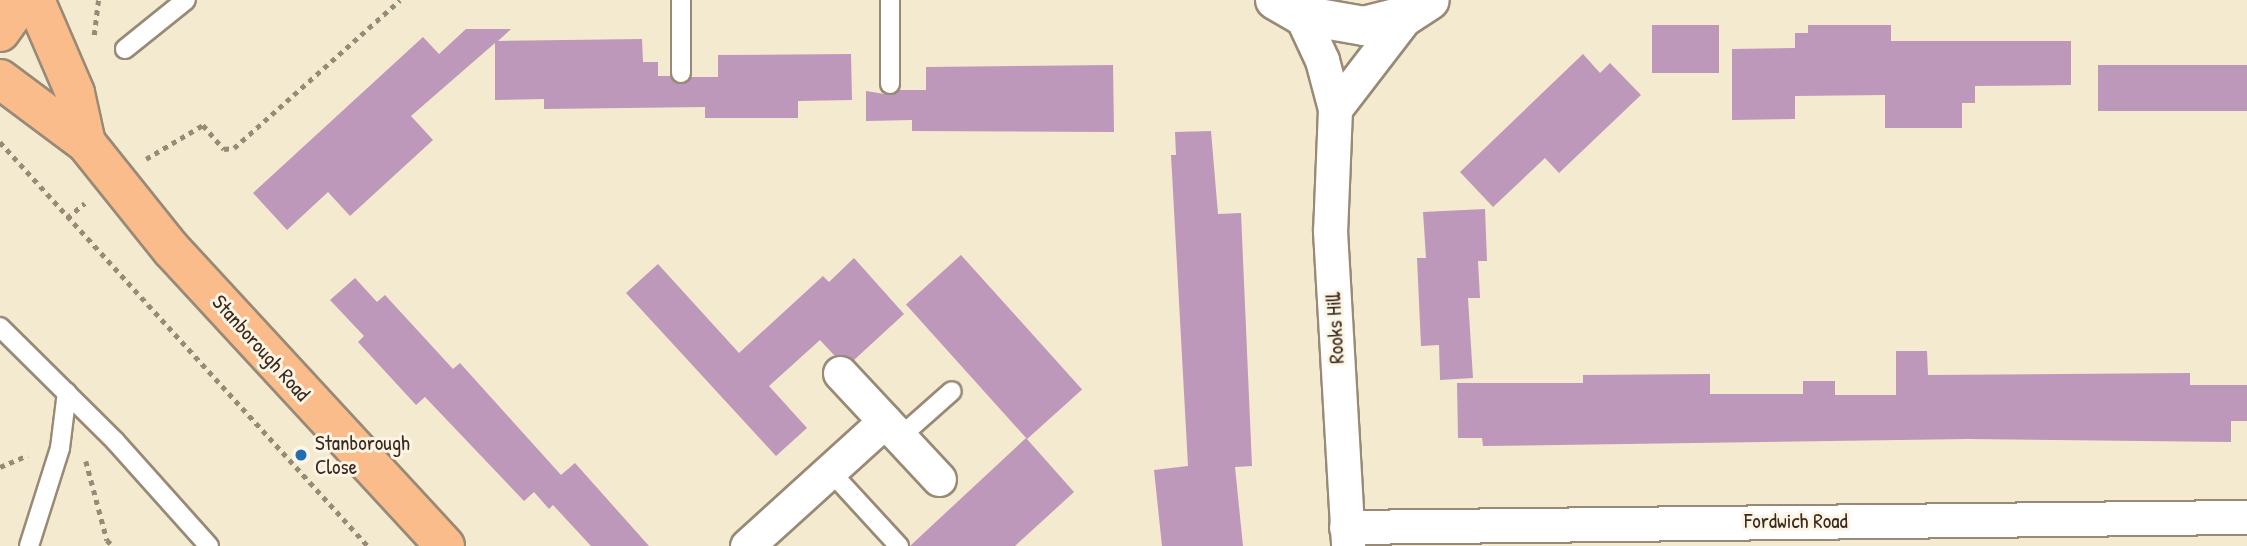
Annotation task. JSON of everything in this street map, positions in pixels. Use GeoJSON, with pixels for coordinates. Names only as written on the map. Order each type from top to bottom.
{"type":"FeatureCollection","features":[{"type":"Feature","properties":{"kind":"main road"},"geometry":{"type":"LineString","coordinates":[[0,32],[23,0]]}},
{"type":"Feature","properties":{"kind":"main road","name":"Stanborough Road"},"geometry":{"type":"LineString","coordinates":[[35,0],[75,93],[86,143]]}},
{"type":"Feature","properties":{"kind":"main road","name":"Stanborough Road"},"geometry":{"type":"LineString","coordinates":[[0,79],[86,143],[172,249],[445,546]]}},
{"type":"Feature","properties":{"kind":"street"},"geometry":{"type":"LineString","coordinates":[[1288,7],[1364,26],[1418,8]]}},
{"type":"Feature","properties":{"kind":"street","name":"Rooks Hill"},"geometry":{"type":"LineString","coordinates":[[1288,7],[1322,60],[1335,109],[1330,231],[1347,537]]}},
{"type":"Feature","properties":{"kind":"street"},"geometry":{"type":"LineString","coordinates":[[1335,109],[1418,8]]}},
{"type":"Feature","properties":{"kind":"street"},"geometry":{"type":"LineString","coordinates":[[840,373],[939,479]]}},
{"type":"Feature","properties":{"kind":"street"},"geometry":{"type":"LineString","coordinates":[[747,546],[830,471],[892,429]]}},
{"type":"Feature","properties":{"kind":"street","name":"Fordwich Road"},"geometry":{"type":"LineString","coordinates":[[1347,537],[2247,517]]}},
{"type":"Feature","properties":{"kind":"lane"},"geometry":{"type":"LineString","coordinates":[[125,48],[186,0]]}},
{"type":"Feature","properties":{"kind":"lane"},"geometry":{"type":"LineString","coordinates":[[681,0],[681,72]]}},
{"type":"Feature","properties":{"kind":"lane"},"geometry":{"type":"LineString","coordinates":[[890,0],[890,84]]}},
{"type":"Feature","properties":{"kind":"lane"},"geometry":{"type":"LineString","coordinates":[[0,327],[67,392],[209,546]]}},
{"type":"Feature","properties":{"kind":"lane"},"geometry":{"type":"LineString","coordinates":[[892,429],[952,391]]}},
{"type":"Feature","properties":{"kind":"lane"},"geometry":{"type":"LineString","coordinates":[[29,546],[60,448],[67,392]]}},
{"type":"Feature","properties":{"kind":"lane"},"geometry":{"type":"LineString","coordinates":[[830,471],[899,546]]}},
{"type":"Feature","properties":{"kind":"path"},"geometry":{"type":"LineString","coordinates":[[142,162],[203,125],[225,149],[234,148],[400,0]]}},
{"type":"Feature","properties":{"kind":"path"},"geometry":{"type":"LineString","coordinates":[[0,142],[368,546]]}},
{"type":"Feature","properties":{"kind":"path"},"geometry":{"type":"LineString","coordinates":[[60,448],[76,450],[85,459],[107,540],[113,546]]}},
{"type":"Feature","properties":{"kind":"building"},"geometry":{"type":"Polygon","coordinates":[[[1652,25],[1719,25],[1719,73],[1652,73],[1652,25]]]}},
{"type":"Feature","properties":{"kind":"building"},"geometry":{"type":"Polygon","coordinates":[[[1808,25],[1891,25],[1891,41],[2071,41],[2071,85],[1975,86],[1975,103],[1962,103],[1962,128],[1885,128],[1885,95],[1795,96],[1795,119],[1732,120],[1732,49],[1795,48],[1795,33],[1808,33],[1808,25]]]}},
{"type":"Feature","properties":{"kind":"building"},"geometry":{"type":"Polygon","coordinates":[[[466,29],[511,29],[498,41],[642,39],[643,62],[658,62],[658,76],[670,76],[680,84],[691,77],[718,77],[718,55],[851,54],[852,100],[798,101],[798,118],[705,118],[705,107],[544,109],[544,99],[495,100],[495,43],[411,116],[433,140],[350,216],[328,192],[287,230],[253,193],[423,37],[439,54],[466,29]]]}},
{"type":"Feature","properties":{"kind":"building"},"geometry":{"type":"Polygon","coordinates":[[[1583,54],[1600,73],[1610,63],[1641,95],[1559,173],[1545,158],[1493,207],[1460,172],[1583,54]]]}},
{"type":"Feature","properties":{"kind":"building"},"geometry":{"type":"Polygon","coordinates":[[[1113,65],[1114,132],[912,131],[912,120],[866,121],[866,91],[891,95],[899,90],[926,90],[926,67],[1113,65]]]}},
{"type":"Feature","properties":{"kind":"building"},"geometry":{"type":"Polygon","coordinates":[[[2098,65],[2247,65],[2247,111],[2098,111],[2098,65]]]}},
{"type":"Feature","properties":{"kind":"building"},"geometry":{"type":"Polygon","coordinates":[[[1211,131],[1218,214],[1241,213],[1252,466],[1235,467],[1243,546],[1162,546],[1154,470],[1188,466],[1171,155],[1176,155],[1175,132],[1211,131]]]}},
{"type":"Feature","properties":{"kind":"building"},"geometry":{"type":"Polygon","coordinates":[[[1485,209],[1487,261],[1478,261],[1480,298],[1468,298],[1473,378],[1440,380],[1439,345],[1421,346],[1417,258],[1426,258],[1423,212],[1485,209]]]}},
{"type":"Feature","properties":{"kind":"building"},"geometry":{"type":"Polygon","coordinates":[[[961,255],[1082,390],[1027,439],[906,305],[961,255]]]}},
{"type":"Feature","properties":{"kind":"building"},"geometry":{"type":"Polygon","coordinates":[[[854,258],[904,314],[854,360],[834,355],[820,340],[769,386],[807,428],[776,456],[626,293],[658,264],[739,353],[823,276],[829,282],[854,258]]]}},
{"type":"Feature","properties":{"kind":"building"},"geometry":{"type":"Polygon","coordinates":[[[355,278],[377,302],[385,295],[453,369],[460,363],[561,475],[575,463],[649,546],[591,546],[553,505],[549,509],[534,492],[524,501],[425,397],[416,405],[358,342],[364,336],[330,300],[355,278]]]}},
{"type":"Feature","properties":{"kind":"building"},"geometry":{"type":"Polygon","coordinates":[[[1896,351],[1927,351],[1928,375],[2190,373],[2190,385],[2247,385],[2247,421],[2231,421],[2231,442],[1968,439],[1483,446],[1482,438],[1458,438],[1457,383],[1583,383],[1583,375],[1710,374],[1710,394],[1803,394],[1803,381],[1835,381],[1835,395],[1896,395],[1896,351]]]}},
{"type":"Feature","properties":{"kind":"building"},"geometry":{"type":"Polygon","coordinates":[[[1026,438],[1074,492],[1015,546],[910,546],[1026,438]]]}},
{"type":"Feature","properties":{"kind":"place","name":"Stanborough Close"},"geometry":{"type":"Point","coordinates":[301,455]}}]}
